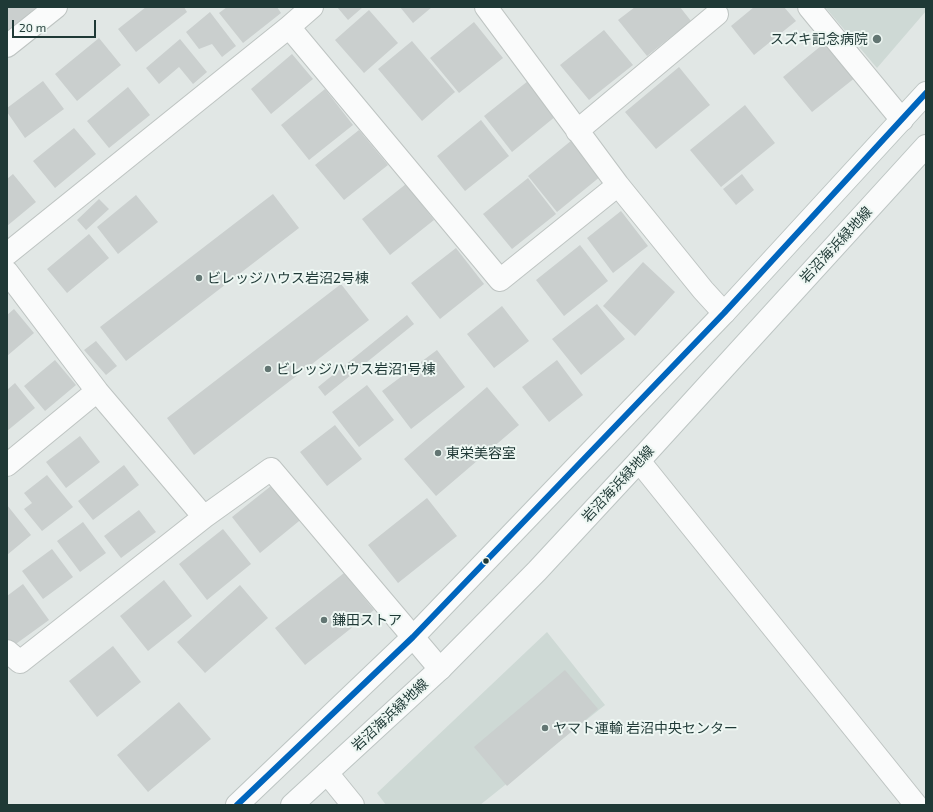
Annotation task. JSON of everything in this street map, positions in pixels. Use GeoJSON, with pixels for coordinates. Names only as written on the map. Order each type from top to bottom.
{"type":"FeatureCollection","features":[{"type":"Feature","properties":{"kind":"street"},"geometry":{"type":"LineString","coordinates":[[7,46],[56,7]]}},
{"type":"Feature","properties":{"kind":"street"},"geometry":{"type":"LineString","coordinates":[[7,254],[312,7]]}},
{"type":"Feature","properties":{"kind":"street"},"geometry":{"type":"LineString","coordinates":[[486,7],[618,185],[703,290],[724,313]]}},
{"type":"Feature","properties":{"kind":"street"},"geometry":{"type":"LineString","coordinates":[[809,7],[902,120]]}},
{"type":"Feature","properties":{"kind":"street"},"geometry":{"type":"LineString","coordinates":[[577,131],[717,14]]}},
{"type":"Feature","properties":{"kind":"street"},"geometry":{"type":"LineString","coordinates":[[289,27],[500,280],[618,185]]}},
{"type":"Feature","properties":{"kind":"street"},"geometry":{"type":"LineString","coordinates":[[237,805],[414,637],[724,313],[926,93]]}},
{"type":"Feature","properties":{"kind":"street","name":"岩沼海浜緑地線"},"geometry":{"type":"LineString","coordinates":[[292,805],[440,669],[537,571],[640,461],[926,146]]}},
{"type":"Feature","properties":{"kind":"street"},"geometry":{"type":"LineString","coordinates":[[7,272],[97,391],[204,517]]}},
{"type":"Feature","properties":{"kind":"street"},"geometry":{"type":"LineString","coordinates":[[7,465],[97,391]]}},
{"type":"Feature","properties":{"kind":"street"},"geometry":{"type":"LineString","coordinates":[[640,461],[916,805]]}},
{"type":"Feature","properties":{"kind":"street"},"geometry":{"type":"LineString","coordinates":[[7,651],[20,662],[204,517],[271,469],[440,669]]}},
{"type":"Feature","properties":{"kind":"street"},"geometry":{"type":"LineString","coordinates":[[327,774],[353,805]]}},
{"type":"Feature","properties":{"kind":"shaded area","name":"スズキ記念病院"},"geometry":{"type":"Polygon","coordinates":[[[825,7],[926,7],[926,11],[877,68],[825,7]]]}},
{"type":"Feature","properties":{"kind":"shaded area"},"geometry":{"type":"Polygon","coordinates":[[[547,632],[605,705],[480,805],[386,805],[377,793],[547,632]]]}},
{"type":"Feature","properties":{"kind":"building"},"geometry":{"type":"Polygon","coordinates":[[[7,7],[37,7],[7,32],[7,7]]]}},
{"type":"Feature","properties":{"kind":"building"},"geometry":{"type":"Polygon","coordinates":[[[146,7],[184,7],[187,12],[136,52],[118,29],[146,7]]]}},
{"type":"Feature","properties":{"kind":"building"},"geometry":{"type":"Polygon","coordinates":[[[227,7],[277,7],[281,13],[243,43],[219,13],[227,7]]]}},
{"type":"Feature","properties":{"kind":"building"},"geometry":{"type":"Polygon","coordinates":[[[337,7],[363,7],[348,20],[337,7]]]}},
{"type":"Feature","properties":{"kind":"building"},"geometry":{"type":"Polygon","coordinates":[[[400,7],[432,7],[413,23],[400,7]]]}},
{"type":"Feature","properties":{"kind":"building"},"geometry":{"type":"Polygon","coordinates":[[[635,7],[680,7],[691,21],[647,56],[618,20],[635,7]]]}},
{"type":"Feature","properties":{"kind":"building"},"geometry":{"type":"Polygon","coordinates":[[[754,7],[784,7],[796,21],[754,55],[731,26],[754,7]]]}},
{"type":"Feature","properties":{"kind":"building"},"geometry":{"type":"Polygon","coordinates":[[[369,10],[398,43],[364,73],[335,40],[369,10]]]}},
{"type":"Feature","properties":{"kind":"building"},"geometry":{"type":"Polygon","coordinates":[[[210,12],[236,46],[222,57],[212,44],[199,49],[186,32],[210,12]]]}},
{"type":"Feature","properties":{"kind":"building"},"geometry":{"type":"Polygon","coordinates":[[[474,22],[503,58],[459,93],[430,58],[474,22]]]}},
{"type":"Feature","properties":{"kind":"building"},"geometry":{"type":"Polygon","coordinates":[[[604,30],[633,65],[589,100],[560,65],[604,30]]]}},
{"type":"Feature","properties":{"kind":"building"},"geometry":{"type":"Polygon","coordinates":[[[99,38],[121,65],[77,101],[55,74],[99,38]]]}},
{"type":"Feature","properties":{"kind":"building"},"geometry":{"type":"Polygon","coordinates":[[[180,39],[207,72],[193,84],[179,67],[159,84],[146,68],[180,39]]]}},
{"type":"Feature","properties":{"kind":"building"},"geometry":{"type":"Polygon","coordinates":[[[412,41],[455,92],[422,121],[378,69],[412,41]]]}},
{"type":"Feature","properties":{"kind":"building"},"geometry":{"type":"Polygon","coordinates":[[[827,41],[856,77],[812,112],[783,77],[827,41]]]}},
{"type":"Feature","properties":{"kind":"building"},"geometry":{"type":"Polygon","coordinates":[[[292,54],[313,79],[271,114],[251,89],[292,54]]]}},
{"type":"Feature","properties":{"kind":"building"},"geometry":{"type":"Polygon","coordinates":[[[679,67],[710,105],[656,149],[625,112],[679,67]]]}},
{"type":"Feature","properties":{"kind":"building"},"geometry":{"type":"Polygon","coordinates":[[[43,81],[64,109],[25,138],[7,112],[7,108],[43,81]]]}},
{"type":"Feature","properties":{"kind":"building"},"geometry":{"type":"Polygon","coordinates":[[[528,81],[556,116],[512,152],[484,116],[528,81]]]}},
{"type":"Feature","properties":{"kind":"building"},"geometry":{"type":"Polygon","coordinates":[[[128,87],[150,115],[109,148],[87,121],[128,87]]]}},
{"type":"Feature","properties":{"kind":"building"},"geometry":{"type":"Polygon","coordinates":[[[325,89],[353,125],[309,160],[281,125],[325,89]]]}},
{"type":"Feature","properties":{"kind":"building"},"geometry":{"type":"Polygon","coordinates":[[[745,105],[775,143],[721,187],[690,150],[745,105]]]}},
{"type":"Feature","properties":{"kind":"building"},"geometry":{"type":"Polygon","coordinates":[[[481,120],[509,156],[465,191],[437,156],[481,120]]]}},
{"type":"Feature","properties":{"kind":"building"},"geometry":{"type":"Polygon","coordinates":[[[74,128],[96,154],[55,188],[33,161],[74,128]]]}},
{"type":"Feature","properties":{"kind":"building"},"geometry":{"type":"Polygon","coordinates":[[[359,130],[388,165],[344,200],[315,165],[359,130]]]}},
{"type":"Feature","properties":{"kind":"building"},"geometry":{"type":"Polygon","coordinates":[[[572,140],[601,176],[557,212],[528,176],[572,140]]]}},
{"type":"Feature","properties":{"kind":"building"},"geometry":{"type":"Polygon","coordinates":[[[13,174],[36,202],[7,226],[7,179],[13,174]]]}},
{"type":"Feature","properties":{"kind":"building"},"geometry":{"type":"Polygon","coordinates":[[[742,174],[754,190],[736,205],[723,189],[742,174]]]}},
{"type":"Feature","properties":{"kind":"building"},"geometry":{"type":"Polygon","coordinates":[[[528,178],[556,214],[512,249],[483,214],[528,178]]]}},
{"type":"Feature","properties":{"kind":"building"},"geometry":{"type":"Polygon","coordinates":[[[406,184],[434,220],[390,255],[362,219],[406,184]]]}},
{"type":"Feature","properties":{"kind":"building","name":"ビレッジハウス岩沼2号棟"},"geometry":{"type":"Polygon","coordinates":[[[273,194],[299,228],[126,361],[100,327],[273,194]]]}},
{"type":"Feature","properties":{"kind":"building"},"geometry":{"type":"Polygon","coordinates":[[[136,195],[158,222],[118,254],[97,227],[136,195]]]}},
{"type":"Feature","properties":{"kind":"building"},"geometry":{"type":"Polygon","coordinates":[[[99,199],[109,209],[86,230],[77,220],[99,199]]]}},
{"type":"Feature","properties":{"kind":"building"},"geometry":{"type":"Polygon","coordinates":[[[621,211],[648,246],[613,273],[587,238],[621,211]]]}},
{"type":"Feature","properties":{"kind":"building"},"geometry":{"type":"Polygon","coordinates":[[[89,234],[109,258],[67,293],[47,269],[89,234]]]}},
{"type":"Feature","properties":{"kind":"building"},"geometry":{"type":"Polygon","coordinates":[[[580,245],[608,281],[564,316],[536,280],[580,245]]]}},
{"type":"Feature","properties":{"kind":"building"},"geometry":{"type":"Polygon","coordinates":[[[456,248],[484,284],[440,319],[411,283],[456,248]]]}},
{"type":"Feature","properties":{"kind":"building"},"geometry":{"type":"Polygon","coordinates":[[[643,262],[675,292],[635,336],[603,306],[643,262]]]}},
{"type":"Feature","properties":{"kind":"building","name":"ビレッジハウス岩沼1号棟"},"geometry":{"type":"Polygon","coordinates":[[[341,284],[369,320],[194,455],[167,418],[341,284]]]}},
{"type":"Feature","properties":{"kind":"building"},"geometry":{"type":"Polygon","coordinates":[[[597,304],[625,339],[581,375],[552,339],[597,304]]]}},
{"type":"Feature","properties":{"kind":"building"},"geometry":{"type":"Polygon","coordinates":[[[502,306],[529,341],[494,368],[467,334],[502,306]]]}},
{"type":"Feature","properties":{"kind":"building"},"geometry":{"type":"Polygon","coordinates":[[[14,309],[34,333],[7,356],[7,315],[14,309]]]}},
{"type":"Feature","properties":{"kind":"building"},"geometry":{"type":"Polygon","coordinates":[[[407,315],[414,324],[325,396],[318,387],[407,315]]]}},
{"type":"Feature","properties":{"kind":"building"},"geometry":{"type":"Polygon","coordinates":[[[96,341],[117,366],[106,375],[84,350],[96,341]]]}},
{"type":"Feature","properties":{"kind":"building"},"geometry":{"type":"Polygon","coordinates":[[[437,350],[465,387],[411,429],[382,391],[437,350]]]}},
{"type":"Feature","properties":{"kind":"building"},"geometry":{"type":"Polygon","coordinates":[[[55,360],[76,385],[45,411],[24,386],[55,360]]]}},
{"type":"Feature","properties":{"kind":"building"},"geometry":{"type":"Polygon","coordinates":[[[557,360],[583,395],[549,422],[522,387],[557,360]]]}},
{"type":"Feature","properties":{"kind":"building"},"geometry":{"type":"Polygon","coordinates":[[[15,383],[35,408],[7,431],[7,390],[15,383]]]}},
{"type":"Feature","properties":{"kind":"building"},"geometry":{"type":"Polygon","coordinates":[[[367,385],[394,420],[359,447],[332,412],[367,385]]]}},
{"type":"Feature","properties":{"kind":"building"},"geometry":{"type":"Polygon","coordinates":[[[487,387],[519,425],[436,496],[404,459],[487,387]]]}},
{"type":"Feature","properties":{"kind":"building"},"geometry":{"type":"Polygon","coordinates":[[[335,425],[362,459],[327,486],[300,452],[335,425]]]}},
{"type":"Feature","properties":{"kind":"building"},"geometry":{"type":"Polygon","coordinates":[[[80,436],[100,462],[66,488],[46,462],[80,436]]]}},
{"type":"Feature","properties":{"kind":"building"},"geometry":{"type":"Polygon","coordinates":[[[124,465],[139,485],[93,520],[78,501],[124,465]]]}},
{"type":"Feature","properties":{"kind":"building"},"geometry":{"type":"Polygon","coordinates":[[[47,475],[73,507],[42,531],[24,509],[32,503],[24,493],[47,475]]]}},
{"type":"Feature","properties":{"kind":"building"},"geometry":{"type":"Polygon","coordinates":[[[276,482],[304,517],[260,553],[232,517],[276,482]]]}},
{"type":"Feature","properties":{"kind":"building"},"geometry":{"type":"Polygon","coordinates":[[[427,498],[457,536],[398,583],[368,545],[427,498]]]}},
{"type":"Feature","properties":{"kind":"building"},"geometry":{"type":"Polygon","coordinates":[[[7,505],[31,535],[7,555],[7,505]]]}},
{"type":"Feature","properties":{"kind":"building"},"geometry":{"type":"Polygon","coordinates":[[[139,510],[156,532],[121,558],[104,536],[139,510]]]}},
{"type":"Feature","properties":{"kind":"building"},"geometry":{"type":"Polygon","coordinates":[[[83,522],[106,553],[80,572],[57,541],[83,522]]]}},
{"type":"Feature","properties":{"kind":"building"},"geometry":{"type":"Polygon","coordinates":[[[223,529],[251,564],[207,600],[179,564],[223,529]]]}},
{"type":"Feature","properties":{"kind":"building"},"geometry":{"type":"Polygon","coordinates":[[[52,549],[73,577],[43,599],[22,571],[52,549]]]}},
{"type":"Feature","properties":{"kind":"building"},"geometry":{"type":"Polygon","coordinates":[[[344,573],[374,610],[305,665],[275,628],[344,573]]]}},
{"type":"Feature","properties":{"kind":"building"},"geometry":{"type":"Polygon","coordinates":[[[164,580],[192,616],[148,651],[120,616],[164,580]]]}},
{"type":"Feature","properties":{"kind":"building"},"geometry":{"type":"Polygon","coordinates":[[[23,584],[49,620],[13,646],[7,638],[7,596],[23,584]]]}},
{"type":"Feature","properties":{"kind":"building"},"geometry":{"type":"Polygon","coordinates":[[[240,585],[268,618],[205,673],[177,642],[240,585]]]}},
{"type":"Feature","properties":{"kind":"building"},"geometry":{"type":"Polygon","coordinates":[[[113,646],[141,682],[97,717],[69,681],[113,646]]]}},
{"type":"Feature","properties":{"kind":"building"},"geometry":{"type":"Polygon","coordinates":[[[565,670],[598,709],[507,786],[474,747],[565,670]]]}},
{"type":"Feature","properties":{"kind":"building"},"geometry":{"type":"Polygon","coordinates":[[[179,702],[211,739],[148,792],[117,755],[179,702]]]}},
{"type":"Feature","properties":{"kind":"transit line"},"geometry":{"type":"LineString","coordinates":[[237,805],[413,637],[724,313],[926,93]]}},
{"type":"Feature","properties":{"kind":"place","name":"スズキ記念病院"},"geometry":{"type":"Point","coordinates":[877,39]}},
{"type":"Feature","properties":{"kind":"place","name":"ビレッジハウス岩沼2号棟"},"geometry":{"type":"Point","coordinates":[199,278]}},
{"type":"Feature","properties":{"kind":"place","name":"ビレッジハウス岩沼1号棟"},"geometry":{"type":"Point","coordinates":[268,369]}},
{"type":"Feature","properties":{"kind":"place","name":"東栄美容室"},"geometry":{"type":"Point","coordinates":[438,453]}},
{"type":"Feature","properties":{"kind":"place","name":"鎌田ストア"},"geometry":{"type":"Point","coordinates":[324,620]}},
{"type":"Feature","properties":{"kind":"place","name":"ヤマト運輸 岩沼中央センター"},"geometry":{"type":"Point","coordinates":[545,728]}}]}
